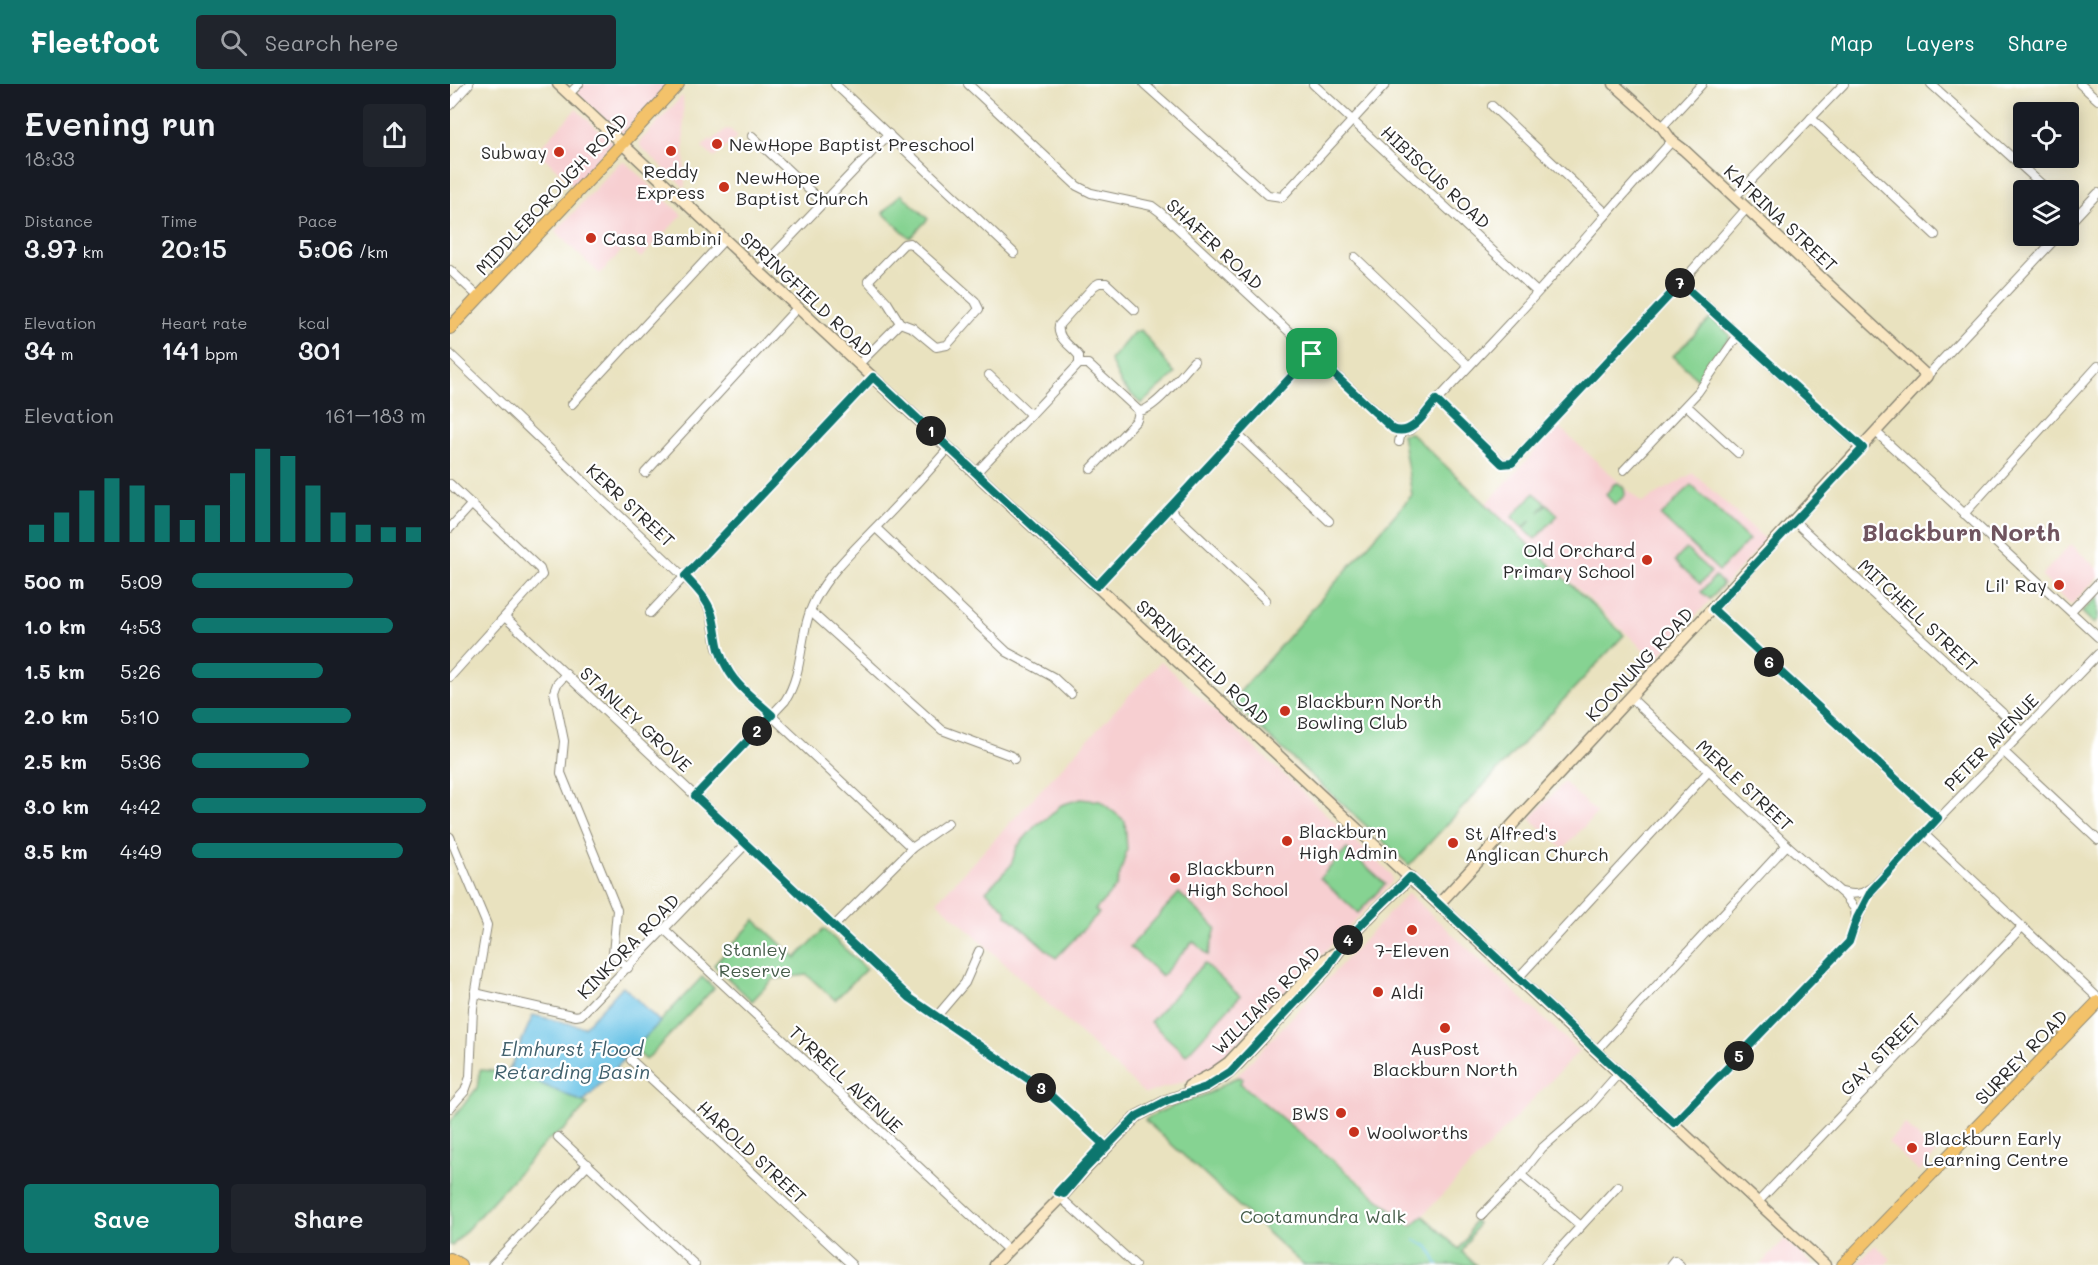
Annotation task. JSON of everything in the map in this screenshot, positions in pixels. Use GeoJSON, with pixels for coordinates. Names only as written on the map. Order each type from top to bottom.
{"type":"FeatureCollection","features":[{"type":"Feature","properties":{"kind":"main road","name":"SPRINGFIELD ROAD"},"geometry":{"type":"LineString","coordinates":[[558,84],[1825,1265]]}},
{"type":"Feature","properties":{"kind":"main road","name":"MIDDLEBOROUGH ROAD"},"geometry":{"type":"LineString","coordinates":[[450,328],[678,84]]}},
{"type":"Feature","properties":{"kind":"main road","name":"KATRINA STREET"},"geometry":{"type":"LineString","coordinates":[[1614,84],[1662,127],[1672,141],[1927,376]]}},
{"type":"Feature","properties":{"kind":"main road","name":"KOONUNG ROAD"},"geometry":{"type":"LineString","coordinates":[[1439,904],[1877,433],[1927,376]]}},
{"type":"Feature","properties":{"kind":"main road","name":"WILLIAMS ROAD"},"geometry":{"type":"LineString","coordinates":[[994,1265],[1030,1227],[1032,1221],[1058,1198],[1135,1114],[1161,1095],[1189,1086],[1212,1074],[1236,1055],[1310,981],[1326,970],[1336,953],[1410,877]]}},
{"type":"Feature","properties":{"kind":"main road","name":"SURREY ROAD"},"geometry":{"type":"LineString","coordinates":[[1843,1265],[2098,1000]]}},
{"type":"Feature","properties":{"kind":"main road","name":"WILLIAMS ROAD"},"geometry":{"type":"LineString","coordinates":[[1144,1107],[1206,1087],[1223,1077],[1268,1032],[1289,1003]]}},
{"type":"Feature","properties":{"kind":"main road"},"geometry":{"type":"LineString","coordinates":[[1268,1032],[1269,1020]]}},
{"type":"Feature","properties":{"kind":"main road"},"geometry":{"type":"LineString","coordinates":[[450,1259],[460,1265]]}},
{"type":"Feature","properties":{"kind":"street"},"geometry":{"type":"LineString","coordinates":[[450,105],[469,84]]}},
{"type":"Feature","properties":{"kind":"street"},"geometry":{"type":"LineString","coordinates":[[569,94],[579,84]]}},
{"type":"Feature","properties":{"kind":"street"},"geometry":{"type":"LineString","coordinates":[[835,84],[1014,253]]}},
{"type":"Feature","properties":{"kind":"street","name":"SHAFER ROAD"},"geometry":{"type":"LineString","coordinates":[[968,84],[1077,186],[1091,194],[1152,206],[1160,212],[1393,429],[1401,432]]}},
{"type":"Feature","properties":{"kind":"street"},"geometry":{"type":"LineString","coordinates":[[1144,84],[1268,195],[1281,197],[1386,84]]}},
{"type":"Feature","properties":{"kind":"street","name":"HIBISCUS ROAD"},"geometry":{"type":"LineString","coordinates":[[1313,84],[1537,292]]}},
{"type":"Feature","properties":{"kind":"street"},"geometry":{"type":"LineString","coordinates":[[1662,127],[1702,84]]}},
{"type":"Feature","properties":{"kind":"street"},"geometry":{"type":"LineString","coordinates":[[1735,197],[1844,84]]}},
{"type":"Feature","properties":{"kind":"street"},"geometry":{"type":"LineString","coordinates":[[1931,84],[2037,180]]}},
{"type":"Feature","properties":{"kind":"street"},"geometry":{"type":"LineString","coordinates":[[2080,84],[2098,100]]}},
{"type":"Feature","properties":{"kind":"street"},"geometry":{"type":"LineString","coordinates":[[1492,106],[1606,213]]}},
{"type":"Feature","properties":{"kind":"street"},"geometry":{"type":"LineString","coordinates":[[1811,118],[1935,235]]}},
{"type":"Feature","properties":{"kind":"street"},"geometry":{"type":"LineString","coordinates":[[758,271],[889,134]]}},
{"type":"Feature","properties":{"kind":"street"},"geometry":{"type":"LineString","coordinates":[[752,136],[823,202]]}},
{"type":"Feature","properties":{"kind":"street"},"geometry":{"type":"LineString","coordinates":[[1399,442],[1401,432],[1410,430],[1672,141]]}},
{"type":"Feature","properties":{"kind":"street"},"geometry":{"type":"LineString","coordinates":[[2079,213],[2097,197]]}},
{"type":"Feature","properties":{"kind":"street"},"geometry":{"type":"LineString","coordinates":[[1436,400],[1502,464],[1512,463],[1681,283],[1747,208]]}},
{"type":"Feature","properties":{"kind":"street"},"geometry":{"type":"LineString","coordinates":[[572,404],[724,240]]}},
{"type":"Feature","properties":{"kind":"street"},"geometry":{"type":"LineString","coordinates":[[910,243],[975,301],[979,309],[947,345],[936,347],[912,328],[900,323],[887,302],[868,281],[904,244],[910,243]]}},
{"type":"Feature","properties":{"kind":"street","name":"KOONUNG ROAD"},"geometry":{"type":"LineString","coordinates":[[1927,376],[2049,246]]}},
{"type":"Feature","properties":{"kind":"street"},"geometry":{"type":"LineString","coordinates":[[1355,257],[1469,366]]}},
{"type":"Feature","properties":{"kind":"street"},"geometry":{"type":"LineString","coordinates":[[450,270],[479,297]]}},
{"type":"Feature","properties":{"kind":"street"},"geometry":{"type":"LineString","coordinates":[[976,473],[1078,364],[1077,352],[1060,337],[1057,331],[1059,325],[1094,286],[1106,283],[1135,310]]}},
{"type":"Feature","properties":{"kind":"street"},"geometry":{"type":"LineString","coordinates":[[1681,283],[1863,448]]}},
{"type":"Feature","properties":{"kind":"street"},"geometry":{"type":"LineString","coordinates":[[645,473],[798,307]]}},
{"type":"Feature","properties":{"kind":"street"},"geometry":{"type":"LineString","coordinates":[[859,364],[900,323]]}},
{"type":"Feature","properties":{"kind":"street"},"geometry":{"type":"LineString","coordinates":[[1624,470],[1687,406],[1738,335]]}},
{"type":"Feature","properties":{"kind":"street","name":"KERR STREET"},"geometry":{"type":"LineString","coordinates":[[450,354],[702,594],[711,613],[717,648],[728,670],[744,690],[912,848]]}},
{"type":"Feature","properties":{"kind":"street"},"geometry":{"type":"LineString","coordinates":[[1097,586],[1312,354]]}},
{"type":"Feature","properties":{"kind":"street"},"geometry":{"type":"LineString","coordinates":[[1139,411],[1147,409],[1194,361]]}},
{"type":"Feature","properties":{"kind":"street"},"geometry":{"type":"LineString","coordinates":[[1078,364],[1088,364],[1139,411]]}},
{"type":"Feature","properties":{"kind":"street"},"geometry":{"type":"LineString","coordinates":[[1964,514],[2098,366]]}},
{"type":"Feature","properties":{"kind":"street"},"geometry":{"type":"LineString","coordinates":[[989,375],[1031,415]]}},
{"type":"Feature","properties":{"kind":"street"},"geometry":{"type":"LineString","coordinates":[[650,613],[873,377]]}},
{"type":"Feature","properties":{"kind":"street"},"geometry":{"type":"LineString","coordinates":[[1687,406],[1738,453]]}},
{"type":"Feature","properties":{"kind":"street"},"geometry":{"type":"LineString","coordinates":[[1091,469],[1137,420],[1139,411]]}},
{"type":"Feature","properties":{"kind":"street"},"geometry":{"type":"LineString","coordinates":[[1877,433],[2098,637]]}},
{"type":"Feature","properties":{"kind":"street"},"geometry":{"type":"LineString","coordinates":[[1238,435],[1329,521]]}},
{"type":"Feature","properties":{"kind":"street"},"geometry":{"type":"LineString","coordinates":[[695,796],[785,701],[794,687],[810,611],[815,599],[832,575],[949,448]]}},
{"type":"Feature","properties":{"kind":"street"},"geometry":{"type":"LineString","coordinates":[[450,484],[540,569],[542,575],[450,677]]}},
{"type":"Feature","properties":{"kind":"street"},"geometry":{"type":"LineString","coordinates":[[450,528],[472,504]]}},
{"type":"Feature","properties":{"kind":"street"},"geometry":{"type":"LineString","coordinates":[[1169,509],[1266,600]]}},
{"type":"Feature","properties":{"kind":"street","name":"MITCHELL STREET"},"geometry":{"type":"LineString","coordinates":[[1794,521],[2022,731]]}},
{"type":"Feature","properties":{"kind":"street"},"geometry":{"type":"LineString","coordinates":[[876,528],[1007,652],[1053,677],[1071,694]]}},
{"type":"Feature","properties":{"kind":"street"},"geometry":{"type":"LineString","coordinates":[[2071,611],[2098,583]]}},
{"type":"Feature","properties":{"kind":"street"},"geometry":{"type":"LineString","coordinates":[[1713,609],[1938,818]]}},
{"type":"Feature","properties":{"kind":"street"},"geometry":{"type":"LineString","coordinates":[[810,611],[942,730],[1012,756],[1014,759]]}},
{"type":"Feature","properties":{"kind":"street","name":"STANLEY GROVE"},"geometry":{"type":"LineString","coordinates":[[505,617],[910,998],[1047,1092],[1105,1145]]}},
{"type":"Feature","properties":{"kind":"street","name":"PETER AVENUE"},"geometry":{"type":"LineString","coordinates":[[1674,1123],[1849,942],[1866,898],[1876,884],[2098,654]]}},
{"type":"Feature","properties":{"kind":"street"},"geometry":{"type":"LineString","coordinates":[[566,674],[556,684],[554,692],[564,741],[561,773],[617,910],[613,954],[628,968]]}},
{"type":"Feature","properties":{"kind":"street","name":"MERLE STREET"},"geometry":{"type":"LineString","coordinates":[[1630,697],[1708,772],[1841,892],[1855,909],[1856,922]]}},
{"type":"Feature","properties":{"kind":"street"},"geometry":{"type":"LineString","coordinates":[[2003,751],[2096,834]]}},
{"type":"Feature","properties":{"kind":"street"},"geometry":{"type":"LineString","coordinates":[[1518,978],[1708,772]]}},
{"type":"Feature","properties":{"kind":"street"},"geometry":{"type":"LineString","coordinates":[[834,926],[912,848],[948,823]]}},
{"type":"Feature","properties":{"kind":"street"},"geometry":{"type":"LineString","coordinates":[[1924,834],[2098,1000]]}},
{"type":"Feature","properties":{"kind":"street"},"geometry":{"type":"LineString","coordinates":[[450,837],[487,925],[475,993],[470,1077],[465,1091],[450,1108]]}},
{"type":"Feature","properties":{"kind":"street","name":"KINKORA ROAD"},"geometry":{"type":"LineString","coordinates":[[475,993],[576,1016],[581,1015],[746,844]]}},
{"type":"Feature","properties":{"kind":"street"},"geometry":{"type":"LineString","coordinates":[[1596,1051],[1787,845]]}},
{"type":"Feature","properties":{"kind":"street"},"geometry":{"type":"LineString","coordinates":[[1841,892],[1852,895],[1861,893],[1876,884]]}},
{"type":"Feature","properties":{"kind":"street","name":"GAY STREET"},"geometry":{"type":"LineString","coordinates":[[1758,1202],[2022,927]]}},
{"type":"Feature","properties":{"kind":"street","name":"TYRRELL AVENUE"},"geometry":{"type":"LineString","coordinates":[[665,930],[1008,1250]]}},
{"type":"Feature","properties":{"kind":"street"},"geometry":{"type":"LineString","coordinates":[[936,1017],[965,983],[979,951]]}},
{"type":"Feature","properties":{"kind":"street","name":"HAROLD STREET"},"geometry":{"type":"LineString","coordinates":[[631,1060],[852,1265]]}},
{"type":"Feature","properties":{"kind":"street"},"geometry":{"type":"LineString","coordinates":[[1482,1215],[1521,1175],[1542,1148],[1589,1107],[1620,1072]]}},
{"type":"Feature","properties":{"kind":"street"},"geometry":{"type":"LineString","coordinates":[[558,1137],[695,1265]]}},
{"type":"Feature","properties":{"kind":"street"},"geometry":{"type":"LineString","coordinates":[[492,1265],[588,1164]]}},
{"type":"Feature","properties":{"kind":"street"},"geometry":{"type":"LineString","coordinates":[[1521,1175],[1581,1226]]}},
{"type":"Feature","properties":{"kind":"street"},"geometry":{"type":"LineString","coordinates":[[1545,1265],[1618,1186]]}},
{"type":"Feature","properties":{"kind":"street"},"geometry":{"type":"LineString","coordinates":[[1058,1198],[1082,1215],[1136,1265]]}},
{"type":"Feature","properties":{"kind":"street"},"geometry":{"type":"LineString","coordinates":[[1670,1265],[1674,1260],[1680,1265]]}},
{"type":"Feature","properties":{"kind":"shaded area"},"geometry":{"type":"Polygon","coordinates":[[[582,84],[670,84],[622,134],[577,94],[576,91],[582,84]]]}},
{"type":"Feature","properties":{"kind":"shaded area"},"geometry":{"type":"Polygon","coordinates":[[[683,95],[685,188],[640,146],[640,141],[683,95]]]}},
{"type":"Feature","properties":{"kind":"shaded area"},"geometry":{"type":"Polygon","coordinates":[[[576,109],[613,143],[574,186],[537,151],[576,109]]]}},
{"type":"Feature","properties":{"kind":"shaded area","name":"NewHope Baptist Preschool"},"geometry":{"type":"Polygon","coordinates":[[[726,129],[731,130],[737,137],[714,158],[702,147],[726,129]]]}},
{"type":"Feature","properties":{"kind":"shaded area"},"geometry":{"type":"Polygon","coordinates":[[[620,162],[625,162],[682,215],[641,258],[627,245],[600,274],[555,232],[620,162]]]}},
{"type":"Feature","properties":{"kind":"shaded area","name":"Old Orchard Primary School"},"geometry":{"type":"Polygon","coordinates":[[[1558,426],[1642,503],[1693,473],[1766,540],[1655,660],[1486,504],[1558,426]]]}},
{"type":"Feature","properties":{"kind":"shaded area"},"geometry":{"type":"Polygon","coordinates":[[[2071,544],[2098,569],[2098,577],[2071,605],[2041,576],[2071,544]]]}},
{"type":"Feature","properties":{"kind":"shaded area","name":"Blackburn High School"},"geometry":{"type":"Polygon","coordinates":[[[1161,661],[1391,874],[1392,882],[1216,1065],[1194,1078],[1145,1094],[937,901],[1161,661]]]}},
{"type":"Feature","properties":{"kind":"shaded area"},"geometry":{"type":"Polygon","coordinates":[[[1564,782],[1597,813],[1563,849],[1530,818],[1564,782]]]}},
{"type":"Feature","properties":{"kind":"shaded area"},"geometry":{"type":"Polygon","coordinates":[[[1408,893],[1579,1051],[1411,1228],[1363,1184],[1307,1138],[1304,1140],[1232,1081],[1408,893]]]}},
{"type":"Feature","properties":{"kind":"shaded area","name":"Blackburn Early Learning Centre"},"geometry":{"type":"Polygon","coordinates":[[[1905,1124],[1936,1154],[1919,1172],[1888,1142],[1905,1124]]]}},
{"type":"Feature","properties":{"kind":"shaded area"},"geometry":{"type":"Polygon","coordinates":[[[1785,1239],[1813,1265],[1760,1265],[1785,1239]]]}},
{"type":"Feature","properties":{"kind":"shaded area"},"geometry":{"type":"Polygon","coordinates":[[[1875,1245],[1891,1259],[1885,1265],[1856,1265],[1875,1245]]]}},
{"type":"Feature","properties":{"kind":"green space"},"geometry":{"type":"Polygon","coordinates":[[[901,194],[928,219],[910,238],[883,213],[901,194]]]}},
{"type":"Feature","properties":{"kind":"green space"},"geometry":{"type":"Polygon","coordinates":[[[1711,318],[1729,334],[1729,339],[1699,380],[1673,356],[1711,318]]]}},
{"type":"Feature","properties":{"kind":"green space"},"geometry":{"type":"Polygon","coordinates":[[[1141,330],[1175,374],[1141,404],[1122,385],[1110,360],[1134,332],[1141,330]]]}},
{"type":"Feature","properties":{"kind":"green space"},"geometry":{"type":"Polygon","coordinates":[[[1411,433],[1624,635],[1409,865],[1231,702],[1412,495],[1402,434],[1411,433]]]}},
{"type":"Feature","properties":{"kind":"green space"},"geometry":{"type":"Polygon","coordinates":[[[1618,483],[1624,488],[1625,495],[1615,505],[1606,495],[1614,484],[1618,483]]]}},
{"type":"Feature","properties":{"kind":"green space"},"geometry":{"type":"Polygon","coordinates":[[[1691,485],[1749,540],[1719,571],[1661,516],[1691,485]]]}},
{"type":"Feature","properties":{"kind":"green space"},"geometry":{"type":"Polygon","coordinates":[[[1534,493],[1546,503],[1539,512],[1547,504],[1558,515],[1535,539],[1524,529],[1531,520],[1523,528],[1512,517],[1534,493]]]}},
{"type":"Feature","properties":{"kind":"green space"},"geometry":{"type":"Polygon","coordinates":[[[1686,549],[1711,572],[1700,584],[1675,561],[1686,549]]]}},
{"type":"Feature","properties":{"kind":"green space"},"geometry":{"type":"Polygon","coordinates":[[[1715,576],[1723,584],[1710,599],[1701,592],[1715,576]]]}},
{"type":"Feature","properties":{"kind":"green space"},"geometry":{"type":"Polygon","coordinates":[[[2098,596],[2098,619],[2094,624],[2082,612],[2098,596]]]}},
{"type":"Feature","properties":{"kind":"green space"},"geometry":{"type":"Polygon","coordinates":[[[1080,799],[1100,801],[1125,821],[1127,850],[1116,887],[1095,910],[1099,913],[1056,958],[1007,915],[1006,910],[986,891],[1011,865],[1017,847],[1036,825],[1061,805],[1080,799]]]}},
{"type":"Feature","properties":{"kind":"green space"},"geometry":{"type":"Polygon","coordinates":[[[1347,849],[1385,884],[1358,913],[1320,878],[1347,849]]]}},
{"type":"Feature","properties":{"kind":"green space"},"geometry":{"type":"Polygon","coordinates":[[[1179,893],[1216,928],[1208,955],[1193,941],[1162,976],[1130,947],[1179,893]]]}},
{"type":"Feature","properties":{"kind":"green space","name":"Stanley Reserve"},"geometry":{"type":"Polygon","coordinates":[[[755,920],[796,958],[824,929],[866,969],[835,1000],[807,975],[773,979],[752,1001],[714,965],[755,920]]]}},
{"type":"Feature","properties":{"kind":"green space"},"geometry":{"type":"Polygon","coordinates":[[[1204,963],[1240,996],[1186,1055],[1150,1022],[1204,963]]]}},
{"type":"Feature","properties":{"kind":"green space"},"geometry":{"type":"Polygon","coordinates":[[[702,977],[714,988],[646,1060],[634,1049],[702,977]]]}},
{"type":"Feature","properties":{"kind":"green space"},"geometry":{"type":"Polygon","coordinates":[[[480,1070],[508,1072],[509,1070],[588,1104],[564,1130],[548,1140],[452,1246],[450,1245],[450,1122],[477,1088],[480,1070]]]}},
{"type":"Feature","properties":{"kind":"green space","name":"Cootamundra Walk"},"geometry":{"type":"Polygon","coordinates":[[[1240,1077],[1243,1079],[1240,1083],[1411,1226],[1423,1216],[1459,1249],[1467,1238],[1474,1220],[1477,1223],[1476,1227],[1462,1252],[1476,1265],[1303,1265],[1145,1120],[1207,1094],[1230,1080],[1240,1077]]]}},
{"type":"Feature","properties":{"kind":"water","name":"Elmhurst Flood Retarding Basin"},"geometry":{"type":"Polygon","coordinates":[[[623,986],[660,1022],[583,1102],[509,1070],[533,1015],[584,1027],[623,986]]]}},
{"type":"Feature","properties":{"kind":"waterway"},"geometry":{"type":"LineString","coordinates":[[1415,1240],[1429,1247],[1438,1265]]}},
{"type":"Feature","properties":{"kind":"place","name":"NewHope Baptist Preschool"},"geometry":{"type":"Point","coordinates":[717,144]}},
{"type":"Feature","properties":{"kind":"place","name":"Reddy Express"},"geometry":{"type":"Point","coordinates":[671,151]}},
{"type":"Feature","properties":{"kind":"place","name":"Subway"},"geometry":{"type":"Point","coordinates":[559,152]}},
{"type":"Feature","properties":{"kind":"place","name":"NewHope Baptist Church"},"geometry":{"type":"Point","coordinates":[724,187]}},
{"type":"Feature","properties":{"kind":"place","name":"Casa Bambini"},"geometry":{"type":"Point","coordinates":[591,238]}},
{"type":"Feature","properties":{"kind":"place","name":"Old Orchard Primary School"},"geometry":{"type":"Point","coordinates":[1647,560]}},
{"type":"Feature","properties":{"kind":"place","name":"Lil' Ray"},"geometry":{"type":"Point","coordinates":[2059,585]}},
{"type":"Feature","properties":{"kind":"place","name":"Blackburn North Bowling Club"},"geometry":{"type":"Point","coordinates":[1285,711]}},
{"type":"Feature","properties":{"kind":"place","name":"Blackburn High Admin"},"geometry":{"type":"Point","coordinates":[1287,841]}},
{"type":"Feature","properties":{"kind":"place","name":"St Alfred's Anglican Church"},"geometry":{"type":"Point","coordinates":[1453,843]}},
{"type":"Feature","properties":{"kind":"place","name":"Blackburn High School"},"geometry":{"type":"Point","coordinates":[1175,878]}},
{"type":"Feature","properties":{"kind":"place","name":"7-Eleven"},"geometry":{"type":"Point","coordinates":[1412,930]}},
{"type":"Feature","properties":{"kind":"place","name":"Aldi"},"geometry":{"type":"Point","coordinates":[1378,992]}},
{"type":"Feature","properties":{"kind":"place","name":"AusPost Blackburn North"},"geometry":{"type":"Point","coordinates":[1445,1028]}},
{"type":"Feature","properties":{"kind":"place","name":"BWS"},"geometry":{"type":"Point","coordinates":[1341,1113]}},
{"type":"Feature","properties":{"kind":"place","name":"Woolworths"},"geometry":{"type":"Point","coordinates":[1354,1132]}},
{"type":"Feature","properties":{"kind":"place","name":"Blackburn Early Learning Centre"},"geometry":{"type":"Point","coordinates":[1912,1148]}},
{"type":"Feature","properties":{"kind":"district","name":"Blackburn North"},"geometry":{"type":"Point","coordinates":[1961,531]}},
{"type":"Feature","properties":{"kind":"route"},"geometry":{"type":"LineString","coordinates":[[1681,283],[1863,448],[1713,609],[1938,818],[1876,884],[1866,898],[1849,942],[1674,1123],[1410,877],[1355,932],[1336,953],[1326,970],[1230,1072],[1206,1087],[1168,1100],[1137,1116],[1064,1194],[1058,1192],[1103,1144],[1047,1092],[910,998],[695,796],[772,715],[744,690],[728,670],[717,648],[711,613],[702,594],[685,576],[873,377],[1097,586],[1312,354],[1393,429],[1401,432],[1410,430],[1436,400],[1502,464],[1512,463],[1681,283]]}}]}
